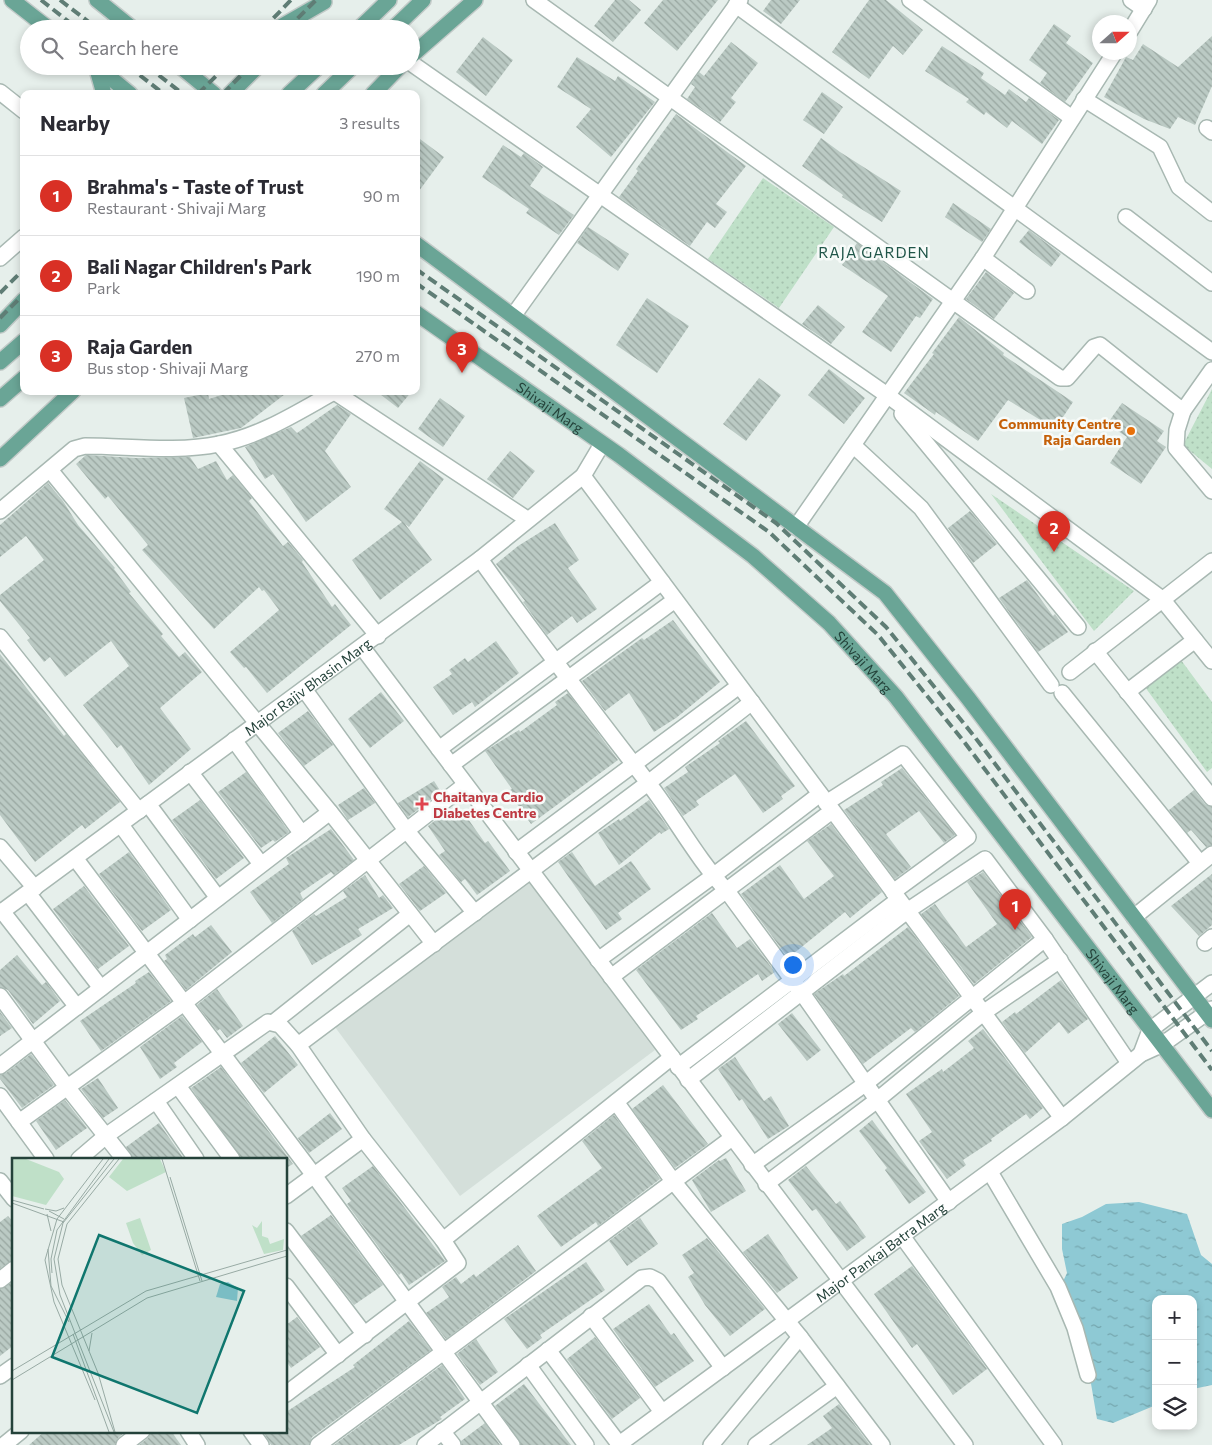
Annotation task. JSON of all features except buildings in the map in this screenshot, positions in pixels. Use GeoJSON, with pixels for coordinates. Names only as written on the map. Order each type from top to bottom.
{"type":"FeatureCollection","features":[{"type":"Feature","properties":{"kind":"main road"},"geometry":{"type":"LineString","coordinates":[[12,0],[38,20]]}},
{"type":"Feature","properties":{"kind":"main road"},"geometry":{"type":"LineString","coordinates":[[97,0],[122,20]]}},
{"type":"Feature","properties":{"kind":"main road"},"geometry":{"type":"LineString","coordinates":[[364,20],[376,0]]}},
{"type":"Feature","properties":{"kind":"main road"},"geometry":{"type":"LineString","coordinates":[[369,20],[390,0]]}},
{"type":"Feature","properties":{"kind":"main road"},"geometry":{"type":"LineString","coordinates":[[402,20],[423,0]]}},
{"type":"Feature","properties":{"kind":"main road"},"geometry":{"type":"LineString","coordinates":[[420,48],[475,0]]}},
{"type":"Feature","properties":{"kind":"main road"},"geometry":{"type":"LineString","coordinates":[[292,20],[325,1]]}},
{"type":"Feature","properties":{"kind":"main road"},"geometry":{"type":"LineString","coordinates":[[307,20],[325,1]]}},
{"type":"Feature","properties":{"kind":"main road"},"geometry":{"type":"LineString","coordinates":[[99,75],[103,90]]}},
{"type":"Feature","properties":{"kind":"main road"},"geometry":{"type":"LineString","coordinates":[[107,75],[125,90]]}},
{"type":"Feature","properties":{"kind":"main road"},"geometry":{"type":"LineString","coordinates":[[191,75],[209,90]]}},
{"type":"Feature","properties":{"kind":"main road"},"geometry":{"type":"LineString","coordinates":[[234,90],[249,75]]}},
{"type":"Feature","properties":{"kind":"main road"},"geometry":{"type":"LineString","coordinates":[[293,90],[309,75]]}},
{"type":"Feature","properties":{"kind":"main road"},"geometry":{"type":"LineString","coordinates":[[328,90],[344,75]]}},
{"type":"Feature","properties":{"kind":"main road"},"geometry":{"type":"LineString","coordinates":[[377,90],[391,75]]}},
{"type":"Feature","properties":{"kind":"main road"},"geometry":{"type":"LineString","coordinates":[[420,247],[885,593],[1210,1014]]}},
{"type":"Feature","properties":{"kind":"main road"},"geometry":{"type":"LineString","coordinates":[[0,326],[20,304]]}},
{"type":"Feature","properties":{"kind":"main road","name":"Shivaji Marg"},"geometry":{"type":"LineString","coordinates":[[420,316],[602,444],[752,556],[829,623],[896,697],[1212,1110]]}},
{"type":"Feature","properties":{"kind":"main road"},"geometry":{"type":"LineString","coordinates":[[0,326],[20,320]]}},
{"type":"Feature","properties":{"kind":"main road"},"geometry":{"type":"LineString","coordinates":[[0,362],[20,344]]}},
{"type":"Feature","properties":{"kind":"main road"},"geometry":{"type":"LineString","coordinates":[[0,399],[20,382]]}},
{"type":"Feature","properties":{"kind":"main road"},"geometry":{"type":"LineString","coordinates":[[0,459],[68,395]]}},
{"type":"Feature","properties":{"kind":"street"},"geometry":{"type":"LineString","coordinates":[[534,0],[1060,378],[1067,378],[1092,348],[1100,345],[1183,411]]}},
{"type":"Feature","properties":{"kind":"street"},"geometry":{"type":"LineString","coordinates":[[910,0],[1072,118]]}},
{"type":"Feature","properties":{"kind":"street"},"geometry":{"type":"LineString","coordinates":[[1131,0],[1147,4],[1137,20]]}},
{"type":"Feature","properties":{"kind":"street"},"geometry":{"type":"LineString","coordinates":[[513,316],[738,3],[1212,352]]}},
{"type":"Feature","properties":{"kind":"street"},"geometry":{"type":"LineString","coordinates":[[796,527],[983,258],[1110,60]]}},
{"type":"Feature","properties":{"kind":"street"},"geometry":{"type":"LineString","coordinates":[[420,69],[600,197],[887,395],[1162,599],[1212,662]]}},
{"type":"Feature","properties":{"kind":"street"},"geometry":{"type":"LineString","coordinates":[[0,92],[20,107]]}},
{"type":"Feature","properties":{"kind":"street"},"geometry":{"type":"LineString","coordinates":[[1084,99],[1160,147],[1178,187],[1212,212]]}},
{"type":"Feature","properties":{"kind":"street"},"geometry":{"type":"LineString","coordinates":[[1126,217],[1212,283]]}},
{"type":"Feature","properties":{"kind":"street"},"geometry":{"type":"LineString","coordinates":[[0,258],[20,240]]}},
{"type":"Feature","properties":{"kind":"street"},"geometry":{"type":"LineString","coordinates":[[983,258],[1028,291]]}},
{"type":"Feature","properties":{"kind":"street"},"geometry":{"type":"LineString","coordinates":[[1212,370],[1183,411],[1177,430],[1176,448],[1212,490]]}},
{"type":"Feature","properties":{"kind":"street"},"geometry":{"type":"LineString","coordinates":[[0,510],[50,470],[70,451],[85,446],[187,447],[219,444],[263,430],[328,395]]}},
{"type":"Feature","properties":{"kind":"street"},"geometry":{"type":"LineString","coordinates":[[339,395],[528,519]]}},
{"type":"Feature","properties":{"kind":"street"},"geometry":{"type":"LineString","coordinates":[[887,395],[1078,627]]}},
{"type":"Feature","properties":{"kind":"street"},"geometry":{"type":"LineString","coordinates":[[219,444],[378,636]]}},
{"type":"Feature","properties":{"kind":"street","name":"Major Rajiv Bhasin Marg"},"geometry":{"type":"LineString","coordinates":[[1,912],[480,559],[583,476],[602,444]]}},
{"type":"Feature","properties":{"kind":"street"},"geometry":{"type":"LineString","coordinates":[[853,444],[921,508],[1057,689],[1206,858],[1134,917]]}},
{"type":"Feature","properties":{"kind":"street"},"geometry":{"type":"LineString","coordinates":[[50,470],[256,724],[330,812],[434,944]]}},
{"type":"Feature","properties":{"kind":"street"},"geometry":{"type":"LineString","coordinates":[[583,476],[1062,1118]]}},
{"type":"Feature","properties":{"kind":"street"},"geometry":{"type":"LineString","coordinates":[[480,559],[554,662],[570,680],[648,784],[713,876],[727,891],[802,992],[948,1202]]}},
{"type":"Feature","properties":{"kind":"street"},"geometry":{"type":"LineString","coordinates":[[1070,672],[1212,561]]}},
{"type":"Feature","properties":{"kind":"street"},"geometry":{"type":"LineString","coordinates":[[439,749],[662,582]]}},
{"type":"Feature","properties":{"kind":"street"},"geometry":{"type":"LineString","coordinates":[[451,765],[570,680],[675,600]]}},
{"type":"Feature","properties":{"kind":"street"},"geometry":{"type":"LineString","coordinates":[[0,637],[218,898]]}},
{"type":"Feature","properties":{"kind":"street"},"geometry":{"type":"LineString","coordinates":[[1127,692],[1195,640]]}},
{"type":"Feature","properties":{"kind":"street"},"geometry":{"type":"LineString","coordinates":[[362,647],[965,1445]]}},
{"type":"Feature","properties":{"kind":"street"},"geometry":{"type":"LineString","coordinates":[[1095,651],[1127,692],[1209,788]]}},
{"type":"Feature","properties":{"kind":"street"},"geometry":{"type":"LineString","coordinates":[[516,852],[739,686]]}},
{"type":"Feature","properties":{"kind":"street"},"geometry":{"type":"LineString","coordinates":[[304,689],[406,830],[475,913]]}},
{"type":"Feature","properties":{"kind":"street"},"geometry":{"type":"LineString","coordinates":[[298,1045],[530,870],[648,784],[752,702]]}},
{"type":"Feature","properties":{"kind":"street"},"geometry":{"type":"LineString","coordinates":[[234,740],[302,834]]}},
{"type":"Feature","properties":{"kind":"street"},"geometry":{"type":"LineString","coordinates":[[598,960],[713,876],[903,754],[1135,1058],[1150,1030],[1212,983]]}},
{"type":"Feature","properties":{"kind":"street"},"geometry":{"type":"LineString","coordinates":[[190,772],[261,864]]}},
{"type":"Feature","properties":{"kind":"street"},"geometry":{"type":"LineString","coordinates":[[19,1122],[184,1004],[466,785]]}},
{"type":"Feature","properties":{"kind":"street"},"geometry":{"type":"LineString","coordinates":[[610,977],[727,891],[826,803]]}},
{"type":"Feature","properties":{"kind":"street"},"geometry":{"type":"LineString","coordinates":[[0,1066],[330,812]]}},
{"type":"Feature","properties":{"kind":"street"},"geometry":{"type":"LineString","coordinates":[[121,824],[190,920]]}},
{"type":"Feature","properties":{"kind":"street"},"geometry":{"type":"LineString","coordinates":[[688,1080],[802,992],[968,837]]}},
{"type":"Feature","properties":{"kind":"street"},"geometry":{"type":"LineString","coordinates":[[0,847],[101,988]]}},
{"type":"Feature","properties":{"kind":"street"},"geometry":{"type":"LineString","coordinates":[[75,858],[314,1174],[407,1304],[512,1445]]}},
{"type":"Feature","properties":{"kind":"street"},"geometry":{"type":"LineString","coordinates":[[442,1240],[616,1102],[792,980],[899,901],[985,859]]}},
{"type":"Feature","properties":{"kind":"street"},"geometry":{"type":"LineString","coordinates":[[1,912],[77,1007]]}},
{"type":"Feature","properties":{"kind":"street"},"geometry":{"type":"LineString","coordinates":[[274,1022],[410,914]]}},
{"type":"Feature","properties":{"kind":"street"},"geometry":{"type":"LineString","coordinates":[[752,1165],[865,1084],[1045,939]]}},
{"type":"Feature","properties":{"kind":"street"},"geometry":{"type":"LineString","coordinates":[[766,1184],[876,1101],[983,1013],[1060,960]]}},
{"type":"Feature","properties":{"kind":"street"},"geometry":{"type":"LineString","coordinates":[[0,996],[67,1087],[107,1135],[123,1158]]}},
{"type":"Feature","properties":{"kind":"street","name":"Major Pankaj Batra Marg"},"geometry":{"type":"LineString","coordinates":[[618,1445],[990,1172],[1062,1118],[1135,1058],[1163,1044],[1210,1014]]}},
{"type":"Feature","properties":{"kind":"street"},"geometry":{"type":"LineString","coordinates":[[80,1158],[107,1135],[268,1022],[280,1025],[298,1045],[363,1138],[458,1263],[407,1304],[338,1355],[289,1386]]}},
{"type":"Feature","properties":{"kind":"street"},"geometry":{"type":"LineString","coordinates":[[178,1086],[231,1158]]}},
{"type":"Feature","properties":{"kind":"street"},"geometry":{"type":"LineString","coordinates":[[0,1096],[45,1158]]}},
{"type":"Feature","properties":{"kind":"street"},"geometry":{"type":"LineString","coordinates":[[156,1101],[195,1158]]}},
{"type":"Feature","properties":{"kind":"street"},"geometry":{"type":"LineString","coordinates":[[616,1102],[673,1180],[800,1337],[882,1445]]}},
{"type":"Feature","properties":{"kind":"street"},"geometry":{"type":"LineString","coordinates":[[288,1194],[363,1138]]}},
{"type":"Feature","properties":{"kind":"street"},"geometry":{"type":"LineString","coordinates":[[318,1445],[442,1351],[732,1138]]}},
{"type":"Feature","properties":{"kind":"street"},"geometry":{"type":"LineString","coordinates":[[990,1172],[1058,1287],[1075,1328],[1088,1375]]}},
{"type":"Feature","properties":{"kind":"street"},"geometry":{"type":"LineString","coordinates":[[1,1184],[12,1197]]}},
{"type":"Feature","properties":{"kind":"street"},"geometry":{"type":"LineString","coordinates":[[288,1234],[365,1335]]}},
{"type":"Feature","properties":{"kind":"street"},"geometry":{"type":"LineString","coordinates":[[902,1236],[1054,1445]]}},
{"type":"Feature","properties":{"kind":"street"},"geometry":{"type":"LineString","coordinates":[[0,1280],[12,1271]]}},
{"type":"Feature","properties":{"kind":"street"},"geometry":{"type":"LineString","coordinates":[[425,1445],[642,1278],[650,1277],[658,1281],[723,1368]]}},
{"type":"Feature","properties":{"kind":"street"},"geometry":{"type":"LineString","coordinates":[[288,1289],[338,1355]]}},
{"type":"Feature","properties":{"kind":"street"},"geometry":{"type":"LineString","coordinates":[[591,1316],[662,1412]]}},
{"type":"Feature","properties":{"kind":"street"},"geometry":{"type":"LineString","coordinates":[[711,1445],[800,1337]]}},
{"type":"Feature","properties":{"kind":"street"},"geometry":{"type":"LineString","coordinates":[[548,1350],[618,1445]]}},
{"type":"Feature","properties":{"kind":"street"},"geometry":{"type":"LineString","coordinates":[[528,1365],[586,1445]]}},
{"type":"Feature","properties":{"kind":"street"},"geometry":{"type":"LineString","coordinates":[[0,1376],[12,1367]]}},
{"type":"Feature","properties":{"kind":"street"},"geometry":{"type":"LineString","coordinates":[[756,1445],[837,1386]]}},
{"type":"Feature","properties":{"kind":"street"},"geometry":{"type":"LineString","coordinates":[[442,1431],[453,1445]]}},
{"type":"Feature","properties":{"kind":"street"},"geometry":{"type":"LineString","coordinates":[[4,1442],[19,1432]]}},
{"type":"Feature","properties":{"kind":"street"},"geometry":{"type":"LineString","coordinates":[[124,1445],[141,1432]]}},
{"type":"Feature","properties":{"kind":"street"},"geometry":{"type":"LineString","coordinates":[[189,1432],[197,1445]]}},
{"type":"Feature","properties":{"kind":"street"},"geometry":{"type":"LineString","coordinates":[[252,1432],[260,1445]]}},
{"type":"Feature","properties":{"kind":"shaded area"},"geometry":{"type":"Polygon","coordinates":[[[529,882],[655,1050],[460,1196],[335,1027],[529,882]]]}},
{"type":"Feature","properties":{"kind":"green space"},"geometry":{"type":"Polygon","coordinates":[[[763,178],[834,227],[779,308],[708,259],[763,178]]]}},
{"type":"Feature","properties":{"kind":"green space"},"geometry":{"type":"Polygon","coordinates":[[[1212,389],[1212,469],[1183,445],[1212,389]]]}},
{"type":"Feature","properties":{"kind":"green space"},"geometry":{"type":"Polygon","coordinates":[[[991,494],[1134,591],[1094,631],[991,494]]]}},
{"type":"Feature","properties":{"kind":"green space"},"geometry":{"type":"Polygon","coordinates":[[[1181,660],[1212,702],[1212,768],[1207,772],[1145,687],[1181,660]]]}},
{"type":"Feature","properties":{"kind":"water"},"geometry":{"type":"Polygon","coordinates":[[[1139,1202],[1187,1214],[1201,1255],[1212,1264],[1212,1385],[1197,1388],[1197,1295],[1152,1295],[1152,1407],[1113,1423],[1097,1419],[1087,1360],[1059,1290],[1067,1273],[1062,1249],[1062,1224],[1082,1217],[1106,1204],[1139,1202]]]}},
{"type":"Feature","properties":{"kind":"railway"},"geometry":{"type":"LineString","coordinates":[[41,0],[67,20]]}},
{"type":"Feature","properties":{"kind":"railway"},"geometry":{"type":"LineString","coordinates":[[60,0],[86,20]]}},
{"type":"Feature","properties":{"kind":"railway"},"geometry":{"type":"LineString","coordinates":[[272,20],[291,0]]}},
{"type":"Feature","properties":{"kind":"railway"},"geometry":{"type":"LineString","coordinates":[[296,20],[316,0]]}},
{"type":"Feature","properties":{"kind":"railway"},"geometry":{"type":"LineString","coordinates":[[140,75],[159,90]]}},
{"type":"Feature","properties":{"kind":"railway"},"geometry":{"type":"LineString","coordinates":[[159,75],[178,90]]}},
{"type":"Feature","properties":{"kind":"railway"},"geometry":{"type":"LineString","coordinates":[[202,90],[217,75]]}},
{"type":"Feature","properties":{"kind":"railway"},"geometry":{"type":"LineString","coordinates":[[227,90],[241,75]]}},
{"type":"Feature","properties":{"kind":"railway"},"geometry":{"type":"LineString","coordinates":[[420,272],[776,523],[886,627],[974,736],[1212,1051]]}},
{"type":"Feature","properties":{"kind":"railway"},"geometry":{"type":"LineString","coordinates":[[0,293],[20,273]]}},
{"type":"Feature","properties":{"kind":"railway"},"geometry":{"type":"LineString","coordinates":[[420,286],[769,532],[878,635],[965,743],[1212,1070]]}},
{"type":"Feature","properties":{"kind":"railway"},"geometry":{"type":"LineString","coordinates":[[0,318],[20,298]]}},
{"type":"Feature","properties":{"kind":"place","name":"Raja Garden"},"geometry":{"type":"Point","coordinates":[462,373]}},
{"type":"Feature","properties":{"kind":"place","name":"Community Centre Raja Garden"},"geometry":{"type":"Point","coordinates":[1131,431]}},
{"type":"Feature","properties":{"kind":"place","name":"Bali Nagar Children's Park"},"geometry":{"type":"Point","coordinates":[1054,552]}},
{"type":"Feature","properties":{"kind":"place","name":"Chaitanya Cardio Diabetes Centre"},"geometry":{"type":"Point","coordinates":[422,804]}},
{"type":"Feature","properties":{"kind":"place","name":"Brahma's - Taste of Trust"},"geometry":{"type":"Point","coordinates":[1015,930]}},
{"type":"Feature","properties":{"kind":"district","name":"RAJA GARDEN"},"geometry":{"type":"Point","coordinates":[874,252]}}]}
